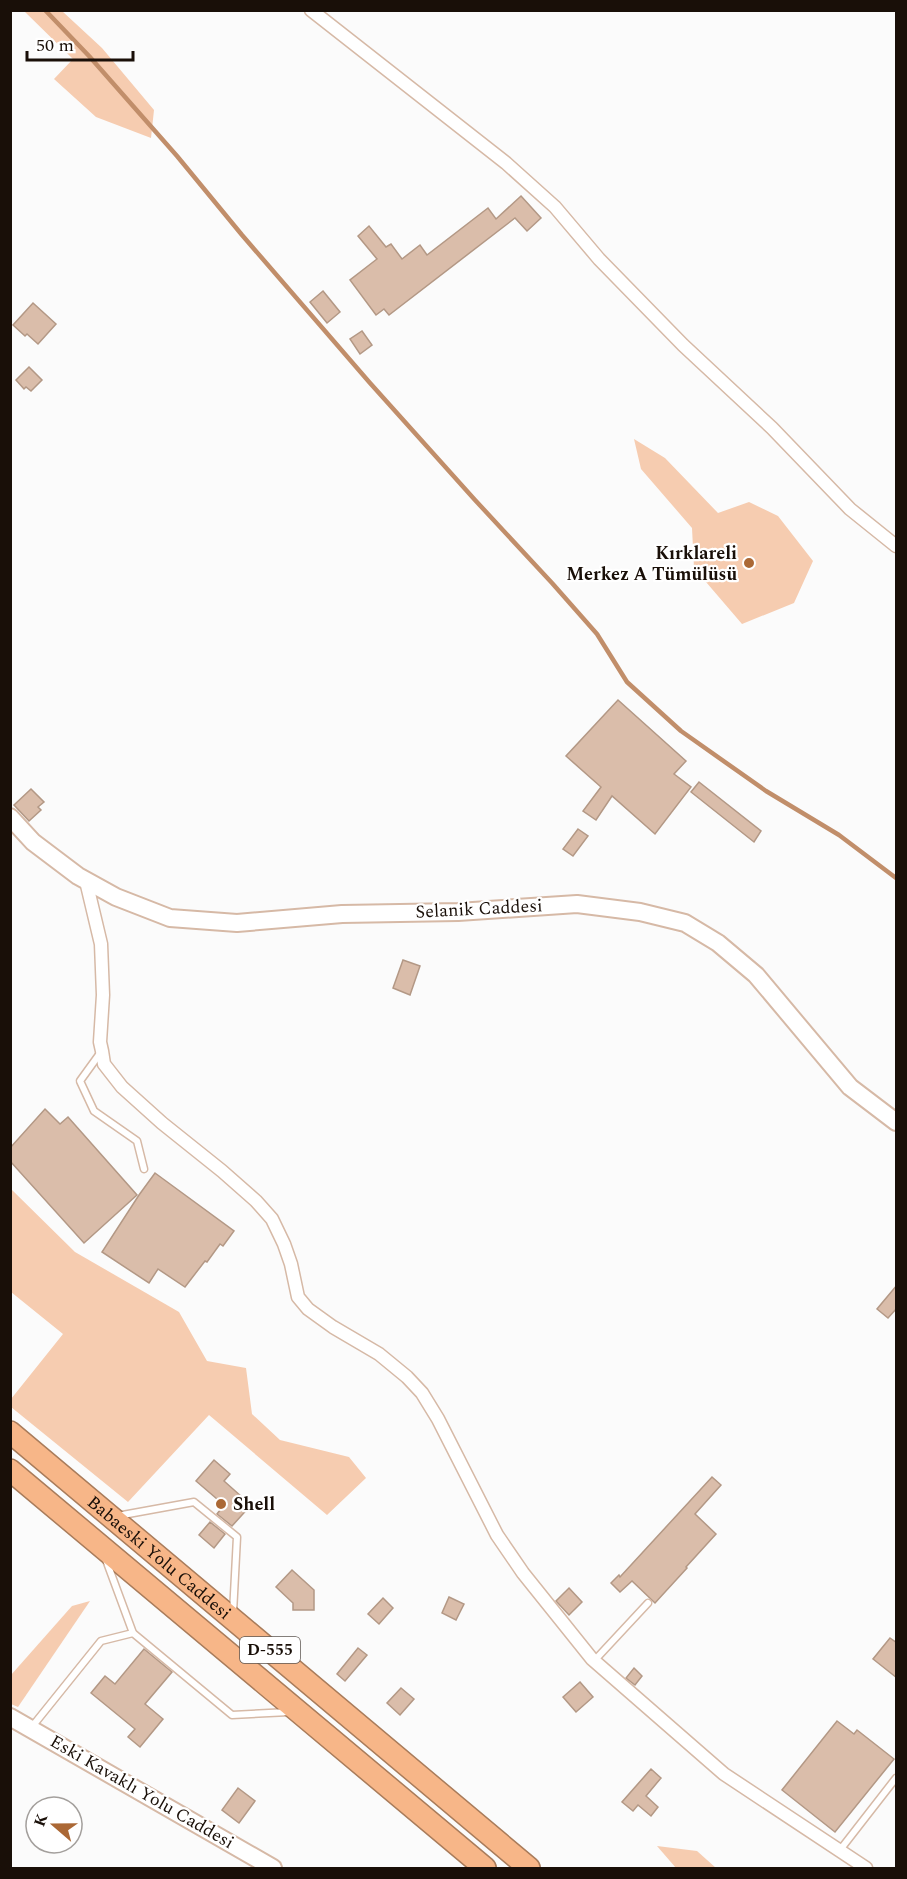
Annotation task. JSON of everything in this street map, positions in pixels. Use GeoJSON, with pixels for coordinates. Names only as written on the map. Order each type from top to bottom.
{"type":"FeatureCollection","features":[{"type":"Feature","properties":{"kind":"highway","name":"Babaeski Yolu Caddesi"},"geometry":{"type":"LineString","coordinates":[[10,1432],[529,1869]]}},
{"type":"Feature","properties":{"kind":"highway","name":"Babaeski Yolu Caddesi"},"geometry":{"type":"LineString","coordinates":[[10,1470],[485,1869]]}},
{"type":"Feature","properties":{"kind":"street"},"geometry":{"type":"LineString","coordinates":[[311,10],[506,163],[555,207],[599,258],[684,345],[772,428],[850,509],[897,546]]}},
{"type":"Feature","properties":{"kind":"street","name":"Selanik Caddesi"},"geometry":{"type":"LineString","coordinates":[[10,817],[33,842],[78,876],[116,897],[170,918],[237,923],[342,914],[458,912],[577,904],[640,912],[685,923],[718,943],[756,975],[850,1087],[897,1122]]}},
{"type":"Feature","properties":{"kind":"street"},"geometry":{"type":"LineString","coordinates":[[86,880],[100,944],[103,995],[100,1042],[104,1064],[122,1087],[162,1123],[222,1170],[272,1219],[291,1264],[298,1297],[308,1309],[333,1327],[379,1354],[407,1377],[422,1394],[438,1419],[497,1535],[523,1573],[594,1661],[724,1774],[866,1869]]}},
{"type":"Feature","properties":{"kind":"street","name":"Eski Kavaklı Yolu Caddesi"},"geometry":{"type":"LineString","coordinates":[[10,1717],[273,1869]]}},
{"type":"Feature","properties":{"kind":"lane"},"geometry":{"type":"LineString","coordinates":[[102,1051],[80,1081],[94,1111],[136,1141],[144,1169]]}},
{"type":"Feature","properties":{"kind":"lane"},"geometry":{"type":"LineString","coordinates":[[110,1517],[194,1502],[237,1538],[233,1619]]}},
{"type":"Feature","properties":{"kind":"lane"},"geometry":{"type":"LineString","coordinates":[[101,1546],[133,1633],[232,1715],[299,1712]]}},
{"type":"Feature","properties":{"kind":"lane"},"geometry":{"type":"LineString","coordinates":[[594,1661],[648,1603]]}},
{"type":"Feature","properties":{"kind":"lane"},"geometry":{"type":"LineString","coordinates":[[30,1729],[101,1641],[133,1633]]}},
{"type":"Feature","properties":{"kind":"lane"},"geometry":{"type":"LineString","coordinates":[[839,1851],[897,1778]]}},
{"type":"Feature","properties":{"kind":"shaded area"},"geometry":{"type":"Polygon","coordinates":[[[24,11],[62,11],[102,48],[154,110],[151,138],[96,117],[54,79],[73,59],[24,11]]]}},
{"type":"Feature","properties":{"kind":"shaded area"},"geometry":{"type":"Polygon","coordinates":[[[634,439],[665,458],[718,513],[749,502],[778,516],[813,561],[794,603],[742,624],[694,568],[692,528],[641,469],[634,439]]]}},
{"type":"Feature","properties":{"kind":"shaded area"},"geometry":{"type":"Polygon","coordinates":[[[11,1189],[75,1252],[179,1312],[207,1361],[246,1368],[252,1414],[280,1440],[349,1457],[366,1478],[327,1515],[209,1415],[128,1502],[11,1407],[11,1399],[63,1334],[11,1292],[11,1189]]]}},
{"type":"Feature","properties":{"kind":"shaded area"},"geometry":{"type":"Polygon","coordinates":[[[90,1601],[18,1707],[11,1704],[11,1675],[72,1606],[90,1601]]]}},
{"type":"Feature","properties":{"kind":"shaded area"},"geometry":{"type":"Polygon","coordinates":[[[657,1846],[697,1851],[716,1868],[676,1868],[657,1846]]]}},
{"type":"Feature","properties":{"kind":"building"},"geometry":{"type":"Polygon","coordinates":[[[521,196],[541,218],[527,231],[515,218],[389,315],[384,309],[376,315],[350,280],[377,259],[358,236],[369,226],[386,247],[391,244],[402,259],[420,245],[427,255],[488,208],[496,219],[521,196]]]}},
{"type":"Feature","properties":{"kind":"building"},"geometry":{"type":"Polygon","coordinates":[[[323,291],[340,312],[327,323],[310,302],[323,291]]]}},
{"type":"Feature","properties":{"kind":"building"},"geometry":{"type":"Polygon","coordinates":[[[33,303],[56,324],[38,344],[13,325],[33,303]]]}},
{"type":"Feature","properties":{"kind":"building"},"geometry":{"type":"Polygon","coordinates":[[[362,331],[372,345],[360,354],[350,339],[362,331]]]}},
{"type":"Feature","properties":{"kind":"building"},"geometry":{"type":"Polygon","coordinates":[[[29,367],[42,380],[31,391],[26,387],[24,389],[16,380],[29,367]]]}},
{"type":"Feature","properties":{"kind":"building"},"geometry":{"type":"Polygon","coordinates":[[[618,700],[686,761],[674,774],[691,787],[655,834],[612,796],[596,820],[583,811],[601,787],[566,756],[618,700]]]}},
{"type":"Feature","properties":{"kind":"building"},"geometry":{"type":"Polygon","coordinates":[[[699,782],[761,831],[754,842],[691,792],[699,782]]]}},
{"type":"Feature","properties":{"kind":"building"},"geometry":{"type":"Polygon","coordinates":[[[31,789],[44,802],[38,807],[41,810],[29,821],[14,805],[31,789]]]}},
{"type":"Feature","properties":{"kind":"building"},"geometry":{"type":"Polygon","coordinates":[[[578,829],[588,836],[573,856],[563,849],[578,829]]]}},
{"type":"Feature","properties":{"kind":"building"},"geometry":{"type":"Polygon","coordinates":[[[403,960],[420,966],[410,995],[393,988],[403,960]]]}},
{"type":"Feature","properties":{"kind":"building"},"geometry":{"type":"Polygon","coordinates":[[[45,1109],[60,1124],[68,1117],[137,1195],[84,1243],[10,1161],[10,1148],[45,1109]]]}},
{"type":"Feature","properties":{"kind":"building"},"geometry":{"type":"Polygon","coordinates":[[[155,1173],[234,1231],[223,1246],[220,1244],[207,1262],[205,1261],[185,1287],[158,1269],[149,1283],[102,1252],[155,1173]]]}},
{"type":"Feature","properties":{"kind":"building"},"geometry":{"type":"Polygon","coordinates":[[[897,1285],[897,1308],[888,1318],[877,1309],[897,1285]]]}},
{"type":"Feature","properties":{"kind":"building"},"geometry":{"type":"Polygon","coordinates":[[[214,1460],[230,1474],[224,1481],[251,1505],[232,1526],[217,1514],[224,1505],[196,1481],[214,1460]]]}},
{"type":"Feature","properties":{"kind":"building"},"geometry":{"type":"Polygon","coordinates":[[[712,1477],[721,1485],[695,1514],[716,1534],[655,1603],[632,1581],[620,1592],[611,1583],[619,1575],[620,1577],[712,1477]]]}},
{"type":"Feature","properties":{"kind":"building"},"geometry":{"type":"Polygon","coordinates":[[[210,1522],[225,1534],[214,1548],[199,1535],[210,1522]]]}},
{"type":"Feature","properties":{"kind":"building"},"geometry":{"type":"Polygon","coordinates":[[[292,1570],[314,1590],[314,1610],[293,1610],[293,1603],[276,1587],[292,1570]]]}},
{"type":"Feature","properties":{"kind":"building"},"geometry":{"type":"Polygon","coordinates":[[[569,1588],[582,1602],[569,1615],[556,1601],[569,1588]]]}},
{"type":"Feature","properties":{"kind":"building"},"geometry":{"type":"Polygon","coordinates":[[[449,1597],[464,1604],[456,1620],[442,1613],[449,1597]]]}},
{"type":"Feature","properties":{"kind":"building"},"geometry":{"type":"Polygon","coordinates":[[[383,1598],[393,1608],[379,1624],[368,1614],[383,1598]]]}},
{"type":"Feature","properties":{"kind":"building"},"geometry":{"type":"Polygon","coordinates":[[[890,1638],[897,1643],[897,1678],[873,1659],[890,1638]]]}},
{"type":"Feature","properties":{"kind":"building"},"geometry":{"type":"Polygon","coordinates":[[[358,1648],[367,1655],[345,1681],[337,1674],[358,1648]]]}},
{"type":"Feature","properties":{"kind":"building"},"geometry":{"type":"Polygon","coordinates":[[[144,1649],[172,1672],[145,1704],[163,1719],[140,1747],[128,1737],[135,1729],[91,1693],[105,1676],[115,1684],[144,1649]]]}},
{"type":"Feature","properties":{"kind":"building"},"geometry":{"type":"Polygon","coordinates":[[[634,1668],[642,1676],[635,1685],[626,1678],[634,1668]]]}},
{"type":"Feature","properties":{"kind":"building"},"geometry":{"type":"Polygon","coordinates":[[[580,1682],[593,1697],[576,1712],[563,1697],[580,1682]]]}},
{"type":"Feature","properties":{"kind":"building"},"geometry":{"type":"Polygon","coordinates":[[[401,1688],[414,1699],[400,1715],[387,1703],[401,1688]]]}},
{"type":"Feature","properties":{"kind":"building"},"geometry":{"type":"Polygon","coordinates":[[[837,1721],[854,1734],[857,1730],[894,1759],[835,1832],[782,1790],[837,1721]]]}},
{"type":"Feature","properties":{"kind":"building"},"geometry":{"type":"Polygon","coordinates":[[[651,1769],[661,1778],[646,1796],[658,1807],[651,1816],[638,1805],[633,1811],[622,1802],[651,1769]]]}},
{"type":"Feature","properties":{"kind":"building"},"geometry":{"type":"Polygon","coordinates":[[[238,1788],[255,1801],[239,1823],[222,1810],[238,1788]]]}},
{"type":"Feature","properties":{"kind":"waterway"},"geometry":{"type":"LineString","coordinates":[[45,10],[177,156],[370,383],[597,634],[627,682],[681,731],[766,791],[839,835],[896,878]]}},
{"type":"Feature","properties":{"kind":"place","name":"Kırklareli Merkez A Tümülüsü"},"geometry":{"type":"Point","coordinates":[749,563]}},
{"type":"Feature","properties":{"kind":"place","name":"Shell"},"geometry":{"type":"Point","coordinates":[221,1504]}}]}
